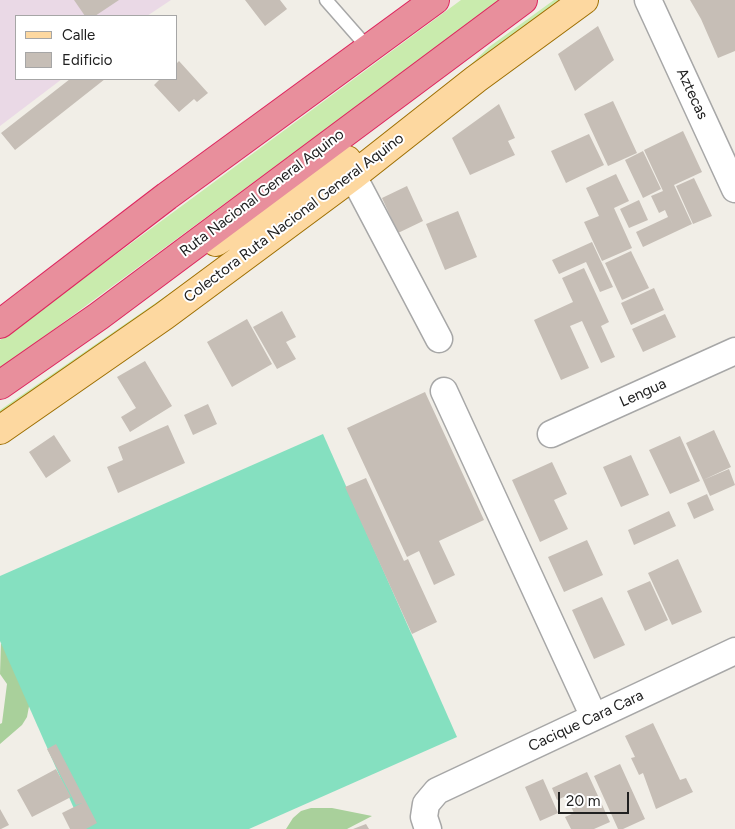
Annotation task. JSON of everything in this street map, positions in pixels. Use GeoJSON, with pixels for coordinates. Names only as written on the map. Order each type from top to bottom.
{"type":"FeatureCollection","features":[{"type":"Feature","properties":{"kind":"highway"},"geometry":{"type":"LineString","coordinates":[[0,324],[167,196],[435,0]]}},
{"type":"Feature","properties":{"kind":"highway","name":"Ruta Nacional General Aquino"},"geometry":{"type":"LineString","coordinates":[[0,386],[99,316],[523,0]]}},
{"type":"Feature","properties":{"kind":"main road","name":"Colectora Ruta Nacional General Aquino"},"geometry":{"type":"LineString","coordinates":[[0,430],[164,316],[353,176],[476,79],[584,0]]}},
{"type":"Feature","properties":{"kind":"main road"},"geometry":{"type":"LineString","coordinates":[[99,316],[476,79]]}},
{"type":"Feature","properties":{"kind":"street","name":"Aztecas"},"geometry":{"type":"LineString","coordinates":[[648,0],[735,189]]}},
{"type":"Feature","properties":{"kind":"street"},"geometry":{"type":"LineString","coordinates":[[353,176],[439,339]]}},
{"type":"Feature","properties":{"kind":"street","name":"Lengua"},"geometry":{"type":"LineString","coordinates":[[551,434],[735,351]]}},
{"type":"Feature","properties":{"kind":"street"},"geometry":{"type":"LineString","coordinates":[[444,391],[594,717]]}},
{"type":"Feature","properties":{"kind":"street","name":"Cacique Cara Cara"},"geometry":{"type":"LineString","coordinates":[[428,829],[424,817],[426,804],[437,792],[735,651]]}},
{"type":"Feature","properties":{"kind":"lane"},"geometry":{"type":"LineString","coordinates":[[326,0],[369,49]]}},
{"type":"Feature","properties":{"kind":"shaded area"},"geometry":{"type":"Polygon","coordinates":[[[0,0],[171,0],[148,15],[15,15],[15,80],[61,80],[0,126],[0,0]]]}},
{"type":"Feature","properties":{"kind":"green space"},"geometry":{"type":"Polygon","coordinates":[[[461,0],[501,0],[0,369],[0,340],[461,0]]]}},
{"type":"Feature","properties":{"kind":"green space"},"geometry":{"type":"Polygon","coordinates":[[[554,0],[566,0],[464,71],[489,47],[554,0]]]}},
{"type":"Feature","properties":{"kind":"green space"},"geometry":{"type":"Polygon","coordinates":[[[224,256],[0,418],[0,410],[224,256]]]}},
{"type":"Feature","properties":{"kind":"green space"},"geometry":{"type":"Polygon","coordinates":[[[323,434],[457,737],[249,829],[83,829],[0,641],[0,576],[323,434]]]}},
{"type":"Feature","properties":{"kind":"green space"},"geometry":{"type":"Polygon","coordinates":[[[1,643],[33,685],[27,717],[22,725],[0,744],[0,724],[2,723],[7,684],[0,674],[1,643]]]}},
{"type":"Feature","properties":{"kind":"green space"},"geometry":{"type":"Polygon","coordinates":[[[311,808],[332,808],[372,816],[347,829],[286,829],[293,818],[301,811],[311,808]]]}},
{"type":"Feature","properties":{"kind":"building"},"geometry":{"type":"Polygon","coordinates":[[[74,0],[119,0],[96,15],[84,15],[74,0]]]}},
{"type":"Feature","properties":{"kind":"building"},"geometry":{"type":"Polygon","coordinates":[[[245,0],[280,0],[287,9],[265,26],[245,0]]]}},
{"type":"Feature","properties":{"kind":"building"},"geometry":{"type":"Polygon","coordinates":[[[690,0],[735,0],[735,51],[718,58],[701,19],[690,0]]]}},
{"type":"Feature","properties":{"kind":"building"},"geometry":{"type":"Polygon","coordinates":[[[598,26],[614,60],[575,91],[558,54],[598,26]]]}},
{"type":"Feature","properties":{"kind":"building"},"geometry":{"type":"Polygon","coordinates":[[[178,62],[208,93],[197,102],[194,99],[179,112],[154,85],[159,80],[178,80],[178,62]]]}},
{"type":"Feature","properties":{"kind":"building"},"geometry":{"type":"Polygon","coordinates":[[[69,80],[104,80],[15,150],[1,133],[69,80]]]}},
{"type":"Feature","properties":{"kind":"building"},"geometry":{"type":"Polygon","coordinates":[[[613,101],[637,153],[608,166],[584,114],[613,101]]]}},
{"type":"Feature","properties":{"kind":"building"},"geometry":{"type":"Polygon","coordinates":[[[499,104],[515,138],[508,141],[515,155],[470,175],[452,138],[499,104]]]}},
{"type":"Feature","properties":{"kind":"building"},"geometry":{"type":"Polygon","coordinates":[[[683,131],[702,172],[674,185],[692,224],[643,247],[636,232],[668,217],[665,210],[659,213],[651,196],[663,191],[644,150],[683,131]]]}},
{"type":"Feature","properties":{"kind":"building"},"geometry":{"type":"Polygon","coordinates":[[[589,134],[604,165],[566,183],[551,151],[589,134]]]}},
{"type":"Feature","properties":{"kind":"building"},"geometry":{"type":"Polygon","coordinates":[[[643,151],[661,189],[643,198],[625,160],[643,151]]]}},
{"type":"Feature","properties":{"kind":"building"},"geometry":{"type":"Polygon","coordinates":[[[616,174],[629,201],[614,208],[632,248],[602,261],[584,222],[599,216],[586,188],[616,174]]]}},
{"type":"Feature","properties":{"kind":"building"},"geometry":{"type":"Polygon","coordinates":[[[694,178],[712,216],[693,224],[676,186],[694,178]]]}},
{"type":"Feature","properties":{"kind":"building"},"geometry":{"type":"Polygon","coordinates":[[[407,186],[423,221],[398,233],[382,198],[407,186]]]}},
{"type":"Feature","properties":{"kind":"building"},"geometry":{"type":"Polygon","coordinates":[[[639,200],[648,220],[629,228],[620,209],[639,200]]]}},
{"type":"Feature","properties":{"kind":"building"},"geometry":{"type":"Polygon","coordinates":[[[458,211],[477,257],[445,270],[426,224],[458,211]]]}},
{"type":"Feature","properties":{"kind":"building"},"geometry":{"type":"Polygon","coordinates":[[[592,242],[613,287],[600,292],[586,262],[559,274],[552,260],[592,242]]]}},
{"type":"Feature","properties":{"kind":"building"},"geometry":{"type":"Polygon","coordinates":[[[631,251],[649,288],[622,300],[605,263],[631,251]]]}},
{"type":"Feature","properties":{"kind":"building"},"geometry":{"type":"Polygon","coordinates":[[[584,268],[609,322],[601,326],[615,357],[601,363],[582,321],[570,326],[589,368],[561,380],[534,320],[573,302],[562,278],[584,268]]]}},
{"type":"Feature","properties":{"kind":"building"},"geometry":{"type":"Polygon","coordinates":[[[654,288],[664,310],[631,325],[621,303],[654,288]]]}},
{"type":"Feature","properties":{"kind":"building"},"geometry":{"type":"Polygon","coordinates":[[[282,311],[296,337],[286,342],[296,359],[277,369],[253,327],[282,311]]]}},
{"type":"Feature","properties":{"kind":"building"},"geometry":{"type":"Polygon","coordinates":[[[665,314],[676,337],[643,352],[632,329],[665,314]]]}},
{"type":"Feature","properties":{"kind":"building"},"geometry":{"type":"Polygon","coordinates":[[[247,319],[272,364],[232,387],[207,342],[247,319]]]}},
{"type":"Feature","properties":{"kind":"building"},"geometry":{"type":"Polygon","coordinates":[[[145,361],[172,406],[130,432],[121,417],[136,408],[117,377],[145,361]]]}},
{"type":"Feature","properties":{"kind":"building"},"geometry":{"type":"Polygon","coordinates":[[[425,392],[484,520],[439,541],[455,575],[434,585],[419,551],[407,557],[347,428],[425,392]]]}},
{"type":"Feature","properties":{"kind":"building"},"geometry":{"type":"Polygon","coordinates":[[[208,404],[217,424],[193,435],[184,415],[208,404]]]}},
{"type":"Feature","properties":{"kind":"building"},"geometry":{"type":"Polygon","coordinates":[[[168,425],[185,463],[118,493],[107,467],[123,460],[118,447],[168,425]]]}},
{"type":"Feature","properties":{"kind":"building"},"geometry":{"type":"Polygon","coordinates":[[[714,430],[731,467],[703,480],[686,443],[714,430]]]}},
{"type":"Feature","properties":{"kind":"building"},"geometry":{"type":"Polygon","coordinates":[[[54,435],[71,461],[46,478],[29,452],[54,435]]]}},
{"type":"Feature","properties":{"kind":"building"},"geometry":{"type":"Polygon","coordinates":[[[680,436],[700,481],[670,494],[649,450],[680,436]]]}},
{"type":"Feature","properties":{"kind":"building"},"geometry":{"type":"Polygon","coordinates":[[[631,455],[649,495],[621,507],[603,467],[631,455]]]}},
{"type":"Feature","properties":{"kind":"building"},"geometry":{"type":"Polygon","coordinates":[[[552,462],[567,494],[554,500],[568,529],[540,542],[512,480],[552,462]]]}},
{"type":"Feature","properties":{"kind":"building"},"geometry":{"type":"Polygon","coordinates":[[[729,469],[735,485],[710,496],[703,480],[729,469]]]}},
{"type":"Feature","properties":{"kind":"building"},"geometry":{"type":"Polygon","coordinates":[[[366,478],[404,561],[408,559],[437,622],[412,634],[345,487],[366,478]]]}},
{"type":"Feature","properties":{"kind":"building"},"geometry":{"type":"Polygon","coordinates":[[[707,494],[714,510],[694,519],[687,503],[707,494]]]}},
{"type":"Feature","properties":{"kind":"building"},"geometry":{"type":"Polygon","coordinates":[[[669,511],[676,526],[634,545],[628,530],[669,511]]]}},
{"type":"Feature","properties":{"kind":"building"},"geometry":{"type":"Polygon","coordinates":[[[587,540],[603,575],[564,592],[548,557],[587,540]]]}},
{"type":"Feature","properties":{"kind":"building"},"geometry":{"type":"Polygon","coordinates":[[[678,559],[702,612],[672,625],[648,573],[678,559]]]}},
{"type":"Feature","properties":{"kind":"building"},"geometry":{"type":"Polygon","coordinates":[[[650,581],[668,620],[645,631],[627,591],[650,581]]]}},
{"type":"Feature","properties":{"kind":"building"},"geometry":{"type":"Polygon","coordinates":[[[602,597],[625,645],[594,659],[572,610],[602,597]]]}},
{"type":"Feature","properties":{"kind":"building"},"geometry":{"type":"Polygon","coordinates":[[[653,723],[680,780],[686,778],[693,792],[656,809],[643,773],[639,775],[631,758],[635,757],[625,736],[653,723]]]}},
{"type":"Feature","properties":{"kind":"building"},"geometry":{"type":"Polygon","coordinates":[[[56,744],[97,823],[86,829],[70,829],[62,813],[82,803],[76,805],[47,749],[56,744]]]}},
{"type":"Feature","properties":{"kind":"building"},"geometry":{"type":"Polygon","coordinates":[[[620,764],[645,819],[623,829],[618,829],[594,776],[620,764]]]}},
{"type":"Feature","properties":{"kind":"building"},"geometry":{"type":"Polygon","coordinates":[[[56,769],[71,797],[32,817],[17,790],[56,769]]]}},
{"type":"Feature","properties":{"kind":"building"},"geometry":{"type":"Polygon","coordinates":[[[587,772],[610,822],[594,829],[571,829],[565,817],[574,813],[566,796],[557,800],[552,788],[587,772]]]}},
{"type":"Feature","properties":{"kind":"building"},"geometry":{"type":"Polygon","coordinates":[[[543,779],[558,813],[540,821],[525,787],[543,779]]]}},
{"type":"Feature","properties":{"kind":"building"},"geometry":{"type":"Polygon","coordinates":[[[0,809],[9,825],[1,829],[0,829],[0,809]]]}},
{"type":"Feature","properties":{"kind":"building"},"geometry":{"type":"Polygon","coordinates":[[[366,824],[369,829],[353,829],[366,824]]]}}]}
